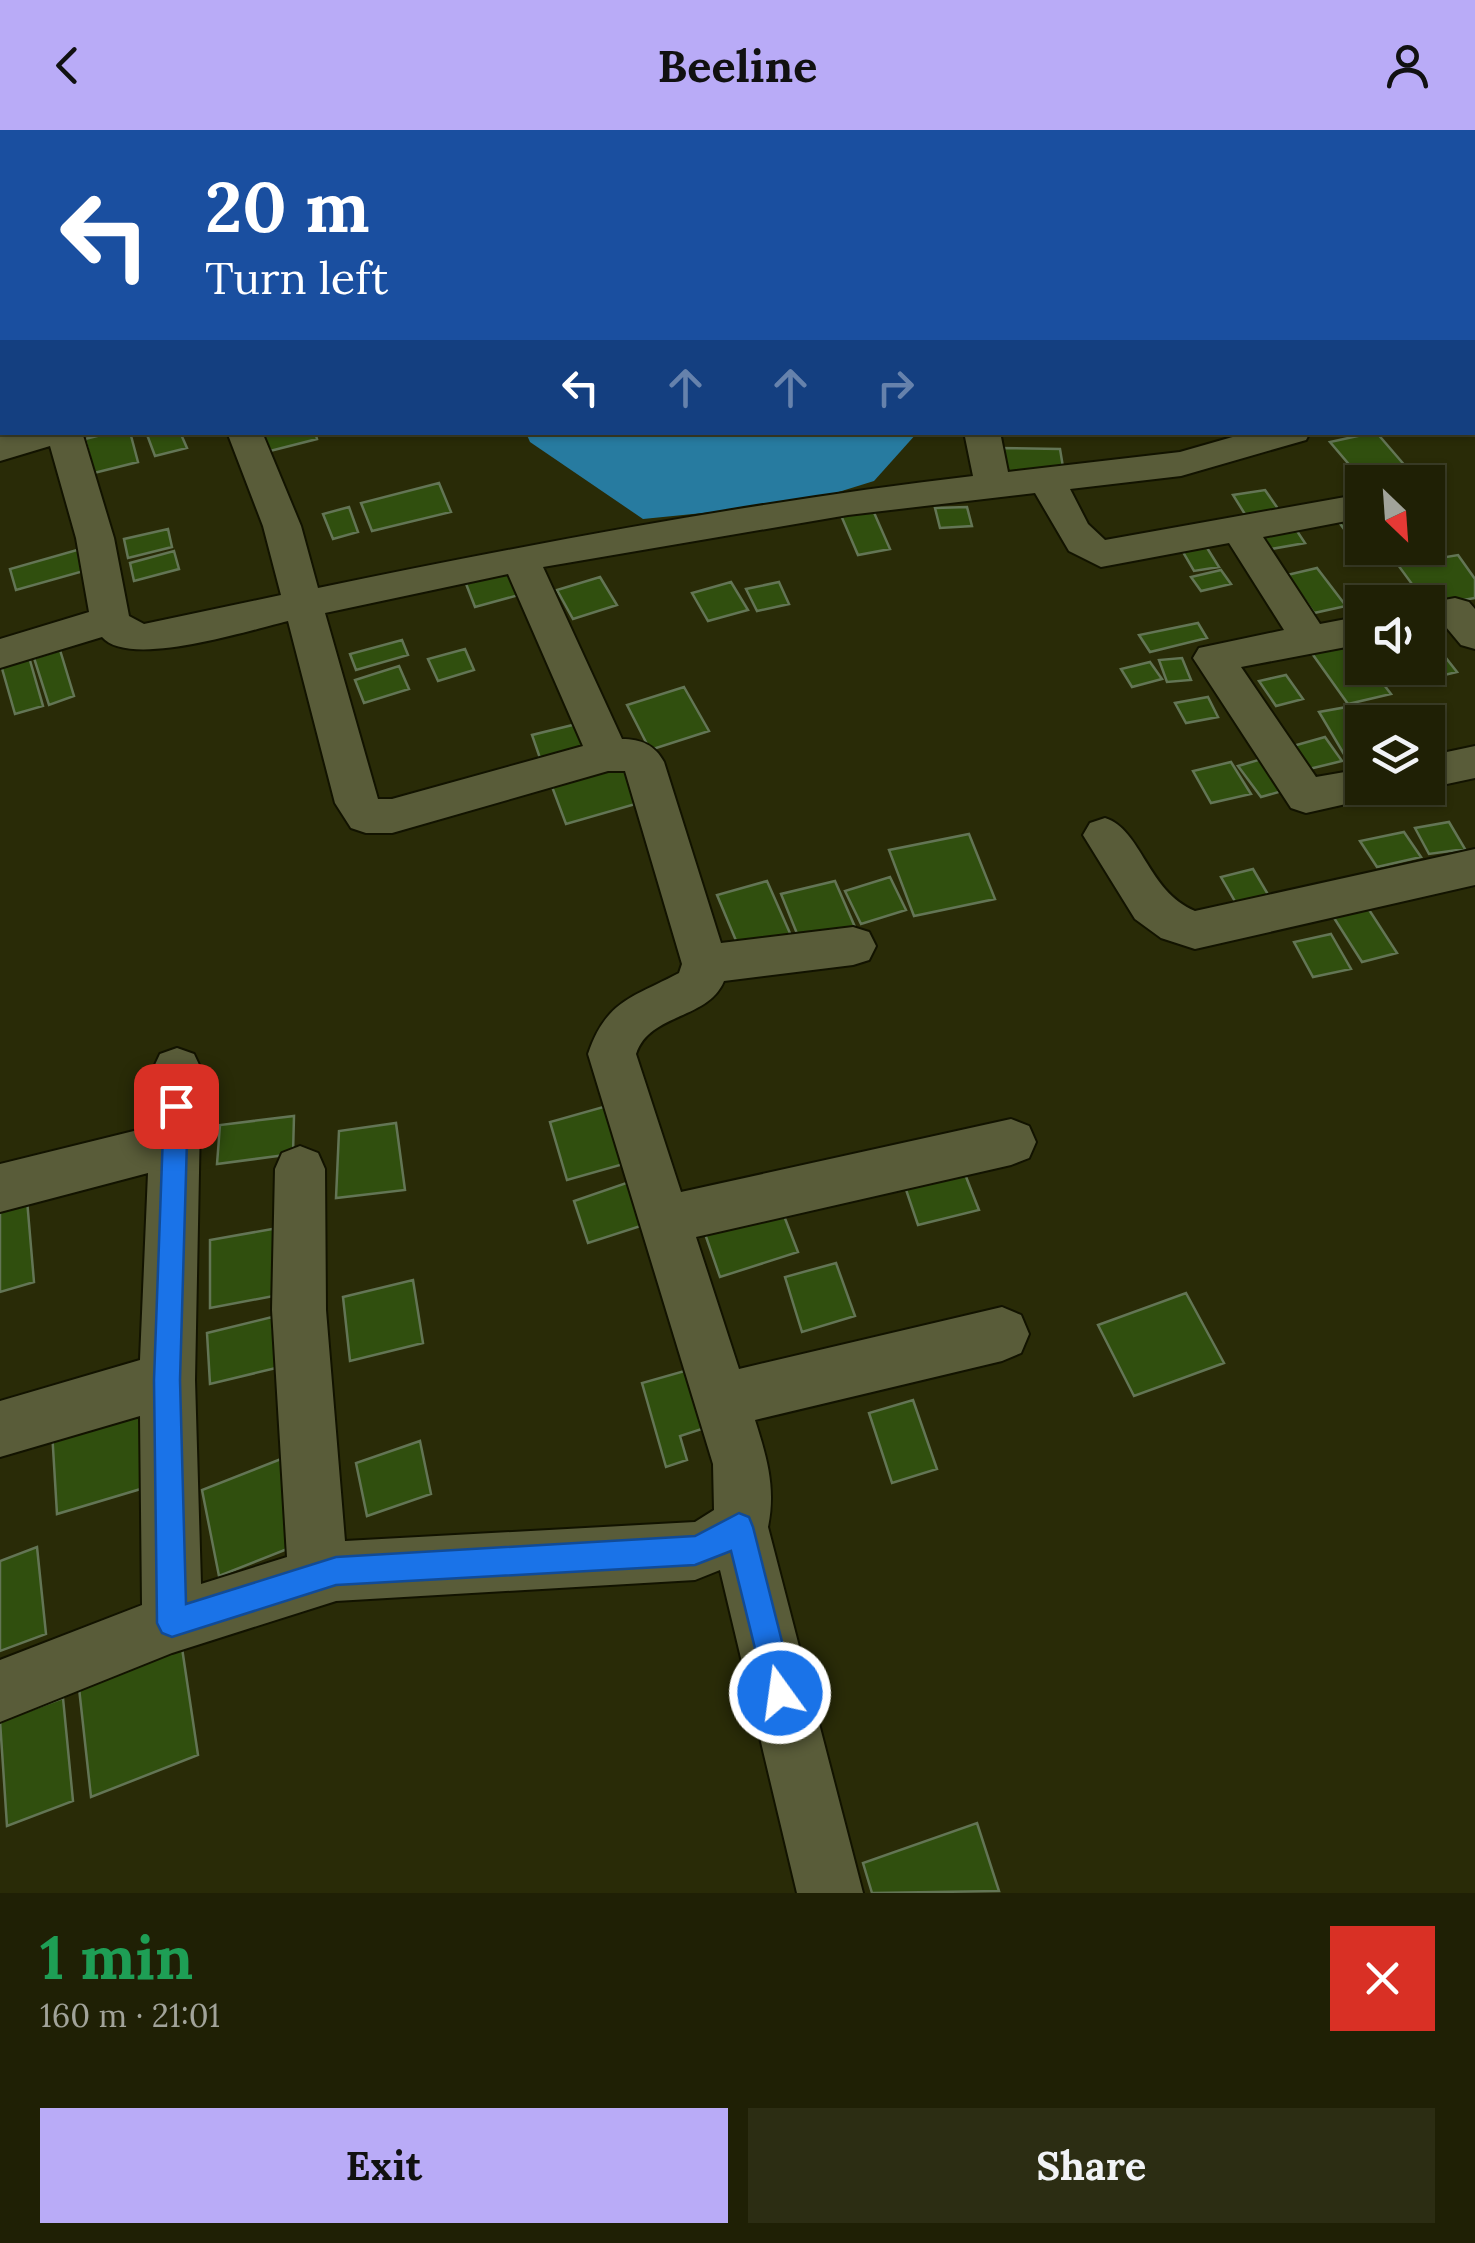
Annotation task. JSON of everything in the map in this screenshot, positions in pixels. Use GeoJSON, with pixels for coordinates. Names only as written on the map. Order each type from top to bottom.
{"type":"FeatureCollection","features":[{"type":"Feature","properties":{"kind":"street"},"geometry":{"type":"LineString","coordinates":[[0,449],[51,435]]}},
{"type":"Feature","properties":{"kind":"street"},"geometry":{"type":"LineString","coordinates":[[63,435],[95,538],[110,620],[122,634],[144,638],[520,559],[848,503],[1181,464],[1282,435]]}},
{"type":"Feature","properties":{"kind":"street"},"geometry":{"type":"LineString","coordinates":[[245,435],[282,526],[357,803],[366,816],[392,816],[608,755],[632,755],[643,762],[705,964],[699,985],[627,1020],[615,1037],[612,1054],[741,1464],[745,1500],[739,1527],[830,1893]]}},
{"type":"Feature","properties":{"kind":"street"},"geometry":{"type":"LineString","coordinates":[[983,435],[994,487]]}},
{"type":"Feature","properties":{"kind":"street"},"geometry":{"type":"LineString","coordinates":[[1048,481],[1077,538],[1087,549],[1101,554],[1345,509]]}},
{"type":"Feature","properties":{"kind":"street"},"geometry":{"type":"LineString","coordinates":[[1239,529],[1310,640]]}},
{"type":"Feature","properties":{"kind":"street"},"geometry":{"type":"LineString","coordinates":[[520,559],[608,755]]}},
{"type":"Feature","properties":{"kind":"street"},"geometry":{"type":"LineString","coordinates":[[1445,614],[1455,612],[1475,635]]}},
{"type":"Feature","properties":{"kind":"street"},"geometry":{"type":"LineString","coordinates":[[0,654],[110,620]]}},
{"type":"Feature","properties":{"kind":"street"},"geometry":{"type":"LineString","coordinates":[[1345,633],[1214,658],[1306,796],[1345,788]]}},
{"type":"Feature","properties":{"kind":"street"},"geometry":{"type":"LineString","coordinates":[[1445,768],[1475,762]]}},
{"type":"Feature","properties":{"kind":"street"},"geometry":{"type":"LineString","coordinates":[[1106,835],[1151,910],[1169,925],[1195,930],[1475,868]]}},
{"type":"Feature","properties":{"kind":"street"},"geometry":{"type":"LineString","coordinates":[[705,964],[853,946]]}},
{"type":"Feature","properties":{"kind":"street"},"geometry":{"type":"LineString","coordinates":[[172,1623],[167,1380],[177,1069]]}},
{"type":"Feature","properties":{"kind":"street"},"geometry":{"type":"LineString","coordinates":[[663,1220],[1011,1142]]}},
{"type":"Feature","properties":{"kind":"street"},"geometry":{"type":"LineString","coordinates":[[0,1188],[174,1144]]}},
{"type":"Feature","properties":{"kind":"street"},"geometry":{"type":"LineString","coordinates":[[300,1170],[299,1310],[318,1576]]}},
{"type":"Feature","properties":{"kind":"street"},"geometry":{"type":"LineString","coordinates":[[720,1401],[1002,1334]]}},
{"type":"Feature","properties":{"kind":"street"},"geometry":{"type":"LineString","coordinates":[[0,1428],[167,1380]]}},
{"type":"Feature","properties":{"kind":"street"},"geometry":{"type":"LineString","coordinates":[[0,1691],[172,1623],[336,1571],[695,1550],[720,1542],[739,1527]]}},
{"type":"Feature","properties":{"kind":"water"},"geometry":{"type":"Polygon","coordinates":[[[527,435],[915,435],[874,481],[803,503],[643,519],[530,442],[527,435]]]}},
{"type":"Feature","properties":{"kind":"building"},"geometry":{"type":"Polygon","coordinates":[[[131,435],[138,462],[94,473],[85,439],[131,435]]]}},
{"type":"Feature","properties":{"kind":"building"},"geometry":{"type":"Polygon","coordinates":[[[147,435],[181,435],[187,448],[155,456],[147,435]]]}},
{"type":"Feature","properties":{"kind":"building"},"geometry":{"type":"Polygon","coordinates":[[[263,435],[316,435],[317,439],[270,451],[263,435]]]}},
{"type":"Feature","properties":{"kind":"building"},"geometry":{"type":"Polygon","coordinates":[[[1379,435],[1404,465],[1350,465],[1330,442],[1379,435]]]}},
{"type":"Feature","properties":{"kind":"building"},"geometry":{"type":"Polygon","coordinates":[[[997,448],[1060,449],[1064,473],[1000,473],[997,448]]]}},
{"type":"Feature","properties":{"kind":"building"},"geometry":{"type":"Polygon","coordinates":[[[439,483],[451,512],[372,531],[361,503],[439,483]]]}},
{"type":"Feature","properties":{"kind":"building"},"geometry":{"type":"Polygon","coordinates":[[[1265,490],[1281,513],[1248,519],[1233,495],[1265,490]]]}},
{"type":"Feature","properties":{"kind":"building"},"geometry":{"type":"Polygon","coordinates":[[[349,507],[358,532],[333,539],[323,514],[349,507]]]}},
{"type":"Feature","properties":{"kind":"building"},"geometry":{"type":"Polygon","coordinates":[[[967,507],[972,526],[940,528],[935,508],[967,507]]]}},
{"type":"Feature","properties":{"kind":"building"},"geometry":{"type":"Polygon","coordinates":[[[872,508],[890,549],[858,555],[840,513],[872,508]]]}},
{"type":"Feature","properties":{"kind":"building"},"geometry":{"type":"Polygon","coordinates":[[[1345,516],[1345,530],[1336,518],[1345,516]]]}},
{"type":"Feature","properties":{"kind":"building"},"geometry":{"type":"Polygon","coordinates":[[[1293,525],[1305,543],[1271,549],[1260,531],[1293,525]]]}},
{"type":"Feature","properties":{"kind":"building"},"geometry":{"type":"Polygon","coordinates":[[[168,529],[172,547],[128,558],[124,539],[168,529]]]}},
{"type":"Feature","properties":{"kind":"building"},"geometry":{"type":"Polygon","coordinates":[[[1204,543],[1219,567],[1194,571],[1180,547],[1204,543]]]}},
{"type":"Feature","properties":{"kind":"building"},"geometry":{"type":"Polygon","coordinates":[[[84,548],[91,569],[16,590],[10,569],[84,548]]]}},
{"type":"Feature","properties":{"kind":"building"},"geometry":{"type":"Polygon","coordinates":[[[174,551],[179,569],[134,581],[130,563],[174,551]]]}},
{"type":"Feature","properties":{"kind":"building"},"geometry":{"type":"Polygon","coordinates":[[[1458,555],[1475,579],[1475,598],[1445,603],[1445,585],[1413,585],[1398,565],[1445,565],[1445,557],[1458,555]]]}},
{"type":"Feature","properties":{"kind":"building"},"geometry":{"type":"Polygon","coordinates":[[[513,563],[526,593],[475,607],[463,576],[513,563]]]}},
{"type":"Feature","properties":{"kind":"building"},"geometry":{"type":"Polygon","coordinates":[[[1317,568],[1345,606],[1314,613],[1287,575],[1317,568]]]}},
{"type":"Feature","properties":{"kind":"building"},"geometry":{"type":"Polygon","coordinates":[[[1221,570],[1231,584],[1201,591],[1191,577],[1221,570]]]}},
{"type":"Feature","properties":{"kind":"building"},"geometry":{"type":"Polygon","coordinates":[[[600,577],[617,605],[573,619],[557,590],[600,577]]]}},
{"type":"Feature","properties":{"kind":"building"},"geometry":{"type":"Polygon","coordinates":[[[731,582],[748,610],[708,621],[692,593],[731,582]]]}},
{"type":"Feature","properties":{"kind":"building"},"geometry":{"type":"Polygon","coordinates":[[[779,582],[789,604],[757,611],[746,589],[779,582]]]}},
{"type":"Feature","properties":{"kind":"building"},"geometry":{"type":"Polygon","coordinates":[[[1198,623],[1207,638],[1150,652],[1139,635],[1198,623]]]}},
{"type":"Feature","properties":{"kind":"building"},"geometry":{"type":"Polygon","coordinates":[[[402,640],[408,655],[356,670],[350,654],[402,640]]]}},
{"type":"Feature","properties":{"kind":"building"},"geometry":{"type":"Polygon","coordinates":[[[1345,645],[1345,685],[1384,685],[1391,694],[1348,704],[1311,652],[1345,645]]]}},
{"type":"Feature","properties":{"kind":"building"},"geometry":{"type":"Polygon","coordinates":[[[465,649],[474,670],[438,681],[428,659],[465,649]]]}},
{"type":"Feature","properties":{"kind":"building"},"geometry":{"type":"Polygon","coordinates":[[[60,650],[74,696],[49,705],[34,658],[60,650]]]}},
{"type":"Feature","properties":{"kind":"building"},"geometry":{"type":"Polygon","coordinates":[[[29,657],[43,706],[15,714],[1,665],[29,657]]]}},
{"type":"Feature","properties":{"kind":"building"},"geometry":{"type":"Polygon","coordinates":[[[1445,657],[1457,672],[1445,675],[1445,657]]]}},
{"type":"Feature","properties":{"kind":"building"},"geometry":{"type":"Polygon","coordinates":[[[1182,658],[1191,680],[1167,682],[1159,660],[1182,658]]]}},
{"type":"Feature","properties":{"kind":"building"},"geometry":{"type":"Polygon","coordinates":[[[1150,662],[1162,679],[1132,687],[1121,669],[1150,662]]]}},
{"type":"Feature","properties":{"kind":"building"},"geometry":{"type":"Polygon","coordinates":[[[399,666],[409,689],[364,703],[355,680],[399,666]]]}},
{"type":"Feature","properties":{"kind":"building"},"geometry":{"type":"Polygon","coordinates":[[[1286,675],[1303,699],[1276,706],[1259,681],[1286,675]]]}},
{"type":"Feature","properties":{"kind":"building"},"geometry":{"type":"Polygon","coordinates":[[[684,687],[709,731],[650,750],[627,705],[684,687]]]}},
{"type":"Feature","properties":{"kind":"building"},"geometry":{"type":"Polygon","coordinates":[[[1208,697],[1218,717],[1186,723],[1175,703],[1208,697]]]}},
{"type":"Feature","properties":{"kind":"building"},"geometry":{"type":"Polygon","coordinates":[[[1345,707],[1345,756],[1319,712],[1345,707]]]}},
{"type":"Feature","properties":{"kind":"building"},"geometry":{"type":"Polygon","coordinates":[[[601,718],[611,744],[541,761],[532,735],[601,718]]]}},
{"type":"Feature","properties":{"kind":"building"},"geometry":{"type":"Polygon","coordinates":[[[1325,737],[1342,761],[1309,769],[1293,746],[1325,737]]]}},
{"type":"Feature","properties":{"kind":"building"},"geometry":{"type":"Polygon","coordinates":[[[1272,756],[1296,787],[1261,797],[1238,766],[1272,756]]]}},
{"type":"Feature","properties":{"kind":"building"},"geometry":{"type":"Polygon","coordinates":[[[629,762],[646,801],[566,824],[551,784],[629,762]]]}},
{"type":"Feature","properties":{"kind":"building"},"geometry":{"type":"Polygon","coordinates":[[[1231,762],[1251,794],[1211,803],[1193,771],[1231,762]]]}},
{"type":"Feature","properties":{"kind":"building"},"geometry":{"type":"Polygon","coordinates":[[[1449,822],[1465,849],[1429,854],[1415,828],[1449,822]]]}},
{"type":"Feature","properties":{"kind":"building"},"geometry":{"type":"Polygon","coordinates":[[[1404,832],[1421,857],[1377,867],[1360,841],[1404,832]]]}},
{"type":"Feature","properties":{"kind":"building"},"geometry":{"type":"Polygon","coordinates":[[[969,834],[995,899],[914,916],[889,850],[969,834]]]}},
{"type":"Feature","properties":{"kind":"building"},"geometry":{"type":"Polygon","coordinates":[[[1253,869],[1273,903],[1240,910],[1221,877],[1253,869]]]}},
{"type":"Feature","properties":{"kind":"building"},"geometry":{"type":"Polygon","coordinates":[[[890,877],[906,910],[861,924],[845,891],[890,877]]]}},
{"type":"Feature","properties":{"kind":"building"},"geometry":{"type":"Polygon","coordinates":[[[767,881],[793,940],[742,955],[717,895],[767,881]]]}},
{"type":"Feature","properties":{"kind":"building"},"geometry":{"type":"Polygon","coordinates":[[[835,881],[855,927],[800,941],[781,894],[835,881]]]}},
{"type":"Feature","properties":{"kind":"building"},"geometry":{"type":"Polygon","coordinates":[[[1364,902],[1397,953],[1362,962],[1329,910],[1364,902]]]}},
{"type":"Feature","properties":{"kind":"building"},"geometry":{"type":"Polygon","coordinates":[[[1331,934],[1351,969],[1313,977],[1294,942],[1331,934]]]}},
{"type":"Feature","properties":{"kind":"building"},"geometry":{"type":"Polygon","coordinates":[[[621,1102],[638,1160],[567,1180],[550,1122],[621,1102]]]}},
{"type":"Feature","properties":{"kind":"building"},"geometry":{"type":"Polygon","coordinates":[[[294,1116],[293,1154],[217,1164],[220,1125],[294,1116]]]}},
{"type":"Feature","properties":{"kind":"building"},"geometry":{"type":"Polygon","coordinates":[[[396,1123],[405,1190],[336,1198],[339,1131],[396,1123]]]}},
{"type":"Feature","properties":{"kind":"building"},"geometry":{"type":"Polygon","coordinates":[[[961,1164],[979,1210],[918,1225],[902,1178],[961,1164]]]}},
{"type":"Feature","properties":{"kind":"building"},"geometry":{"type":"Polygon","coordinates":[[[635,1180],[650,1223],[588,1243],[574,1201],[635,1180]]]}},
{"type":"Feature","properties":{"kind":"building"},"geometry":{"type":"Polygon","coordinates":[[[26,1188],[34,1282],[0,1292],[0,1196],[26,1188]]]}},
{"type":"Feature","properties":{"kind":"building"},"geometry":{"type":"Polygon","coordinates":[[[781,1208],[798,1252],[720,1277],[704,1231],[781,1208]]]}},
{"type":"Feature","properties":{"kind":"building"},"geometry":{"type":"Polygon","coordinates":[[[278,1228],[279,1295],[210,1308],[210,1240],[278,1228]]]}},
{"type":"Feature","properties":{"kind":"building"},"geometry":{"type":"Polygon","coordinates":[[[836,1263],[855,1316],[802,1332],[785,1277],[836,1263]]]}},
{"type":"Feature","properties":{"kind":"building"},"geometry":{"type":"Polygon","coordinates":[[[413,1280],[423,1343],[350,1361],[343,1297],[413,1280]]]}},
{"type":"Feature","properties":{"kind":"building"},"geometry":{"type":"Polygon","coordinates":[[[1186,1293],[1224,1363],[1134,1396],[1098,1325],[1186,1293]]]}},
{"type":"Feature","properties":{"kind":"building"},"geometry":{"type":"Polygon","coordinates":[[[272,1317],[276,1368],[210,1384],[207,1333],[272,1317]]]}},
{"type":"Feature","properties":{"kind":"building"},"geometry":{"type":"Polygon","coordinates":[[[688,1370],[705,1428],[680,1436],[687,1460],[666,1467],[642,1383],[688,1370]]]}},
{"type":"Feature","properties":{"kind":"building"},"geometry":{"type":"Polygon","coordinates":[[[913,1400],[937,1469],[892,1483],[869,1413],[913,1400]]]}},
{"type":"Feature","properties":{"kind":"building"},"geometry":{"type":"Polygon","coordinates":[[[147,1402],[154,1485],[57,1514],[52,1431],[147,1402]]]}},
{"type":"Feature","properties":{"kind":"building"},"geometry":{"type":"Polygon","coordinates":[[[420,1441],[431,1494],[367,1516],[356,1463],[420,1441]]]}},
{"type":"Feature","properties":{"kind":"building"},"geometry":{"type":"Polygon","coordinates":[[[281,1459],[300,1544],[219,1576],[202,1490],[281,1459]]]}},
{"type":"Feature","properties":{"kind":"building"},"geometry":{"type":"Polygon","coordinates":[[[37,1547],[46,1634],[0,1651],[0,1561],[37,1547]]]}},
{"type":"Feature","properties":{"kind":"building"},"geometry":{"type":"Polygon","coordinates":[[[182,1648],[198,1755],[91,1797],[79,1688],[182,1648]]]}},
{"type":"Feature","properties":{"kind":"building"},"geometry":{"type":"Polygon","coordinates":[[[63,1698],[73,1801],[7,1826],[0,1721],[63,1698]]]}},
{"type":"Feature","properties":{"kind":"building"},"geometry":{"type":"Polygon","coordinates":[[[977,1823],[999,1891],[872,1893],[863,1863],[977,1823]]]}},
{"type":"Feature","properties":{"kind":"route"},"geometry":{"type":"LineString","coordinates":[[176,1106],[167,1380],[172,1623],[336,1571],[695,1550],[720,1542],[739,1527],[780,1693]]}}]}
